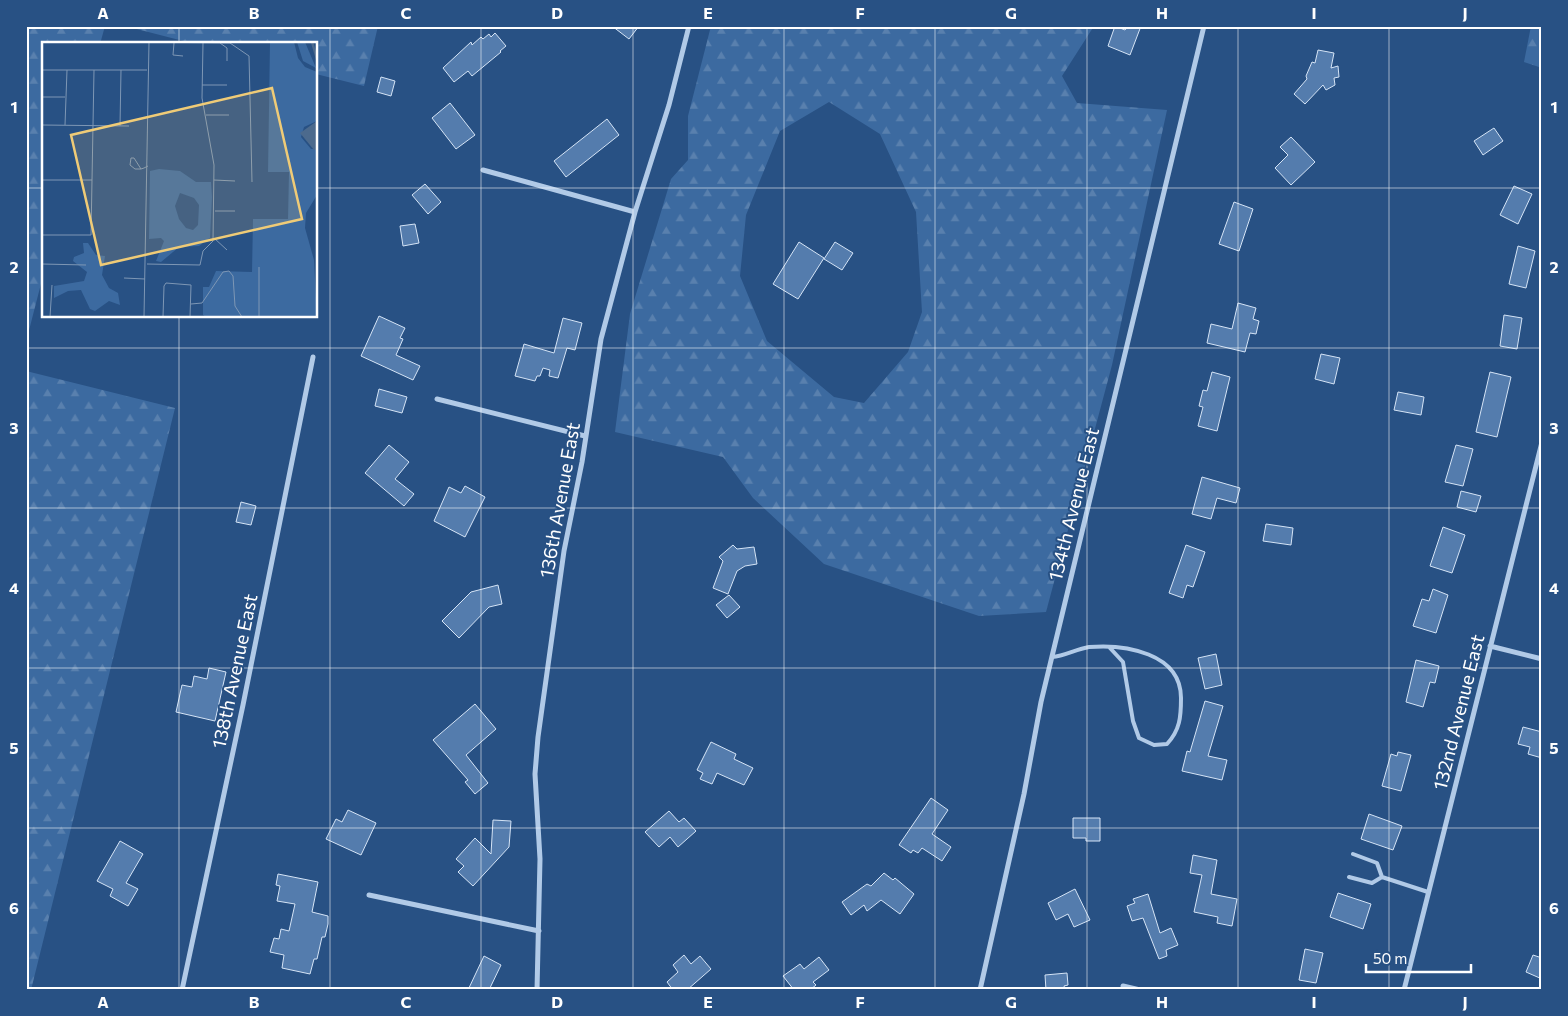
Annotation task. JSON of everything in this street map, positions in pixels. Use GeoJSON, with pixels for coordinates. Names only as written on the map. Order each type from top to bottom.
{"type":"FeatureCollection","features":[{"type":"Feature","properties":{"kind":"street","name":"136th Avenue East"},"geometry":{"type":"LineString","coordinates":[[537,990],[540,859],[536,774],[538,728],[564,551],[601,339],[635,212],[663,128],[689,26]]}},
{"type":"Feature","properties":{"kind":"street","name":"134th Avenue East"},"geometry":{"type":"LineString","coordinates":[[980,990],[1024,794],[1052,657],[1204,26]]}},
{"type":"Feature","properties":{"kind":"street"},"geometry":{"type":"LineString","coordinates":[[483,170],[635,212]]}},
{"type":"Feature","properties":{"kind":"street","name":"138th Avenue East"},"geometry":{"type":"LineString","coordinates":[[182,990],[243,705],[312,357]]}},
{"type":"Feature","properties":{"kind":"street"},"geometry":{"type":"LineString","coordinates":[[436,398],[585,436]]}},
{"type":"Feature","properties":{"kind":"street","name":"132nd Avenue East"},"geometry":{"type":"LineString","coordinates":[[1404,990],[1542,442]]}},
{"type":"Feature","properties":{"kind":"street"},"geometry":{"type":"LineString","coordinates":[[1490,646],[1542,659]]}},
{"type":"Feature","properties":{"kind":"street"},"geometry":{"type":"LineString","coordinates":[[369,895],[539,931]]}},
{"type":"Feature","properties":{"kind":"street"},"geometry":{"type":"LineString","coordinates":[[1123,986],[1140,990]]}},
{"type":"Feature","properties":{"kind":"lane"},"geometry":{"type":"LineString","coordinates":[[1052,657],[1088,647],[1110,648],[1130,650],[1156,657],[1174,671],[1181,693],[1181,716],[1177,734],[1167,744],[1154,745],[1139,738],[1133,721],[1123,662],[1110,648]]}},
{"type":"Feature","properties":{"kind":"lane"},"geometry":{"type":"LineString","coordinates":[[1353,854],[1377,864],[1382,877]]}},
{"type":"Feature","properties":{"kind":"lane"},"geometry":{"type":"LineString","coordinates":[[1349,877],[1372,883],[1382,877],[1428,892]]}},
{"type":"Feature","properties":{"kind":"green space"},"geometry":{"type":"Polygon","coordinates":[[[26,26],[105,26],[101,42],[42,42],[42,280],[26,342],[26,26]]]}},
{"type":"Feature","properties":{"kind":"green space"},"geometry":{"type":"Polygon","coordinates":[[[125,26],[378,26],[364,86],[318,74],[318,42],[187,42],[125,26]]]}},
{"type":"Feature","properties":{"kind":"green space"},"geometry":{"type":"Polygon","coordinates":[[[711,26],[1094,26],[1062,76],[1077,103],[1167,110],[1112,365],[1046,612],[979,616],[824,564],[753,498],[723,457],[615,432],[630,314],[671,179],[688,160],[688,116],[711,26]],[[829,102],[780,131],[746,215],[740,276],[767,341],[834,397],[864,403],[908,352],[922,312],[916,212],[880,134],[829,102]]]}},
{"type":"Feature","properties":{"kind":"green space"},"geometry":{"type":"Polygon","coordinates":[[[1531,26],[1542,26],[1542,68],[1524,62],[1531,26]]]}},
{"type":"Feature","properties":{"kind":"green space"},"geometry":{"type":"Polygon","coordinates":[[[26,371],[175,408],[31,990],[26,990],[26,371]]]}},
{"type":"Feature","properties":{"kind":"building"},"geometry":{"type":"Polygon","coordinates":[[[612,26],[639,26],[629,39],[612,26]]]}},
{"type":"Feature","properties":{"kind":"building"},"geometry":{"type":"Polygon","coordinates":[[[1115,26],[1125,30],[1128,26],[1141,26],[1130,55],[1108,46],[1115,26]]]}},
{"type":"Feature","properties":{"kind":"building"},"geometry":{"type":"Polygon","coordinates":[[[495,33],[506,46],[501,52],[472,76],[468,71],[454,82],[443,68],[471,42],[472,45],[481,37],[483,39],[489,34],[491,37],[495,33]]]}},
{"type":"Feature","properties":{"kind":"building"},"geometry":{"type":"Polygon","coordinates":[[[1318,50],[1334,53],[1331,68],[1338,66],[1339,77],[1334,78],[1335,85],[1326,90],[1323,85],[1305,104],[1294,94],[1307,79],[1306,76],[1312,62],[1315,63],[1318,50]]]}},
{"type":"Feature","properties":{"kind":"building"},"geometry":{"type":"Polygon","coordinates":[[[381,77],[395,81],[391,96],[377,92],[381,77]]]}},
{"type":"Feature","properties":{"kind":"building"},"geometry":{"type":"Polygon","coordinates":[[[450,103],[475,135],[456,149],[432,118],[450,103]]]}},
{"type":"Feature","properties":{"kind":"building"},"geometry":{"type":"Polygon","coordinates":[[[607,119],[619,135],[566,177],[554,161],[607,119]]]}},
{"type":"Feature","properties":{"kind":"building"},"geometry":{"type":"Polygon","coordinates":[[[1494,128],[1503,141],[1483,155],[1474,141],[1494,128]]]}},
{"type":"Feature","properties":{"kind":"building"},"geometry":{"type":"Polygon","coordinates":[[[1291,137],[1315,162],[1291,185],[1275,168],[1288,155],[1280,147],[1291,137]]]}},
{"type":"Feature","properties":{"kind":"building"},"geometry":{"type":"Polygon","coordinates":[[[425,184],[441,202],[428,214],[412,195],[425,184]]]}},
{"type":"Feature","properties":{"kind":"building"},"geometry":{"type":"Polygon","coordinates":[[[1514,186],[1532,194],[1518,224],[1500,215],[1514,186]]]}},
{"type":"Feature","properties":{"kind":"building"},"geometry":{"type":"Polygon","coordinates":[[[1234,202],[1253,209],[1239,251],[1219,244],[1234,202]]]}},
{"type":"Feature","properties":{"kind":"building"},"geometry":{"type":"Polygon","coordinates":[[[415,224],[419,243],[403,246],[400,226],[415,224]]]}},
{"type":"Feature","properties":{"kind":"building"},"geometry":{"type":"Polygon","coordinates":[[[799,242],[824,258],[798,299],[773,284],[799,242]]]}},
{"type":"Feature","properties":{"kind":"building"},"geometry":{"type":"Polygon","coordinates":[[[835,242],[853,253],[842,270],[824,259],[835,242]]]}},
{"type":"Feature","properties":{"kind":"building"},"geometry":{"type":"Polygon","coordinates":[[[1518,246],[1535,251],[1526,288],[1509,284],[1518,246]]]}},
{"type":"Feature","properties":{"kind":"building"},"geometry":{"type":"Polygon","coordinates":[[[1238,303],[1256,308],[1253,319],[1259,321],[1256,334],[1250,333],[1245,352],[1207,343],[1211,324],[1232,329],[1238,303]]]}},
{"type":"Feature","properties":{"kind":"building"},"geometry":{"type":"Polygon","coordinates":[[[1504,315],[1522,318],[1517,349],[1500,346],[1504,315]]]}},
{"type":"Feature","properties":{"kind":"building"},"geometry":{"type":"Polygon","coordinates":[[[379,316],[405,328],[400,338],[403,339],[396,355],[420,366],[413,380],[361,356],[379,316]]]}},
{"type":"Feature","properties":{"kind":"building"},"geometry":{"type":"Polygon","coordinates":[[[563,318],[582,323],[575,350],[567,348],[558,378],[549,376],[550,370],[543,368],[540,376],[537,376],[535,381],[515,376],[524,344],[554,353],[563,318]]]}},
{"type":"Feature","properties":{"kind":"building"},"geometry":{"type":"Polygon","coordinates":[[[1321,354],[1340,358],[1334,384],[1315,379],[1321,354]]]}},
{"type":"Feature","properties":{"kind":"building"},"geometry":{"type":"Polygon","coordinates":[[[1212,372],[1230,377],[1217,431],[1198,426],[1203,407],[1199,406],[1203,390],[1207,391],[1212,372]]]}},
{"type":"Feature","properties":{"kind":"building"},"geometry":{"type":"Polygon","coordinates":[[[1490,372],[1511,377],[1497,437],[1476,432],[1490,372]]]}},
{"type":"Feature","properties":{"kind":"building"},"geometry":{"type":"Polygon","coordinates":[[[379,389],[407,397],[402,413],[375,406],[379,389]]]}},
{"type":"Feature","properties":{"kind":"building"},"geometry":{"type":"Polygon","coordinates":[[[1398,392],[1424,397],[1421,415],[1394,410],[1398,392]]]}},
{"type":"Feature","properties":{"kind":"building"},"geometry":{"type":"Polygon","coordinates":[[[389,445],[409,462],[395,479],[414,494],[404,506],[365,473],[389,445]]]}},
{"type":"Feature","properties":{"kind":"building"},"geometry":{"type":"Polygon","coordinates":[[[1456,445],[1473,449],[1463,486],[1445,482],[1456,445]]]}},
{"type":"Feature","properties":{"kind":"building"},"geometry":{"type":"Polygon","coordinates":[[[1202,477],[1240,488],[1236,503],[1217,498],[1211,519],[1192,514],[1202,477]]]}},
{"type":"Feature","properties":{"kind":"building"},"geometry":{"type":"Polygon","coordinates":[[[465,486],[485,497],[465,537],[434,521],[449,487],[461,493],[465,486]]]}},
{"type":"Feature","properties":{"kind":"building"},"geometry":{"type":"Polygon","coordinates":[[[1461,491],[1481,496],[1476,512],[1457,507],[1461,491]]]}},
{"type":"Feature","properties":{"kind":"building"},"geometry":{"type":"Polygon","coordinates":[[[241,502],[256,506],[251,525],[236,522],[241,502]]]}},
{"type":"Feature","properties":{"kind":"building"},"geometry":{"type":"Polygon","coordinates":[[[1266,524],[1293,528],[1291,545],[1263,541],[1266,524]]]}},
{"type":"Feature","properties":{"kind":"building"},"geometry":{"type":"Polygon","coordinates":[[[1443,527],[1465,535],[1452,573],[1430,566],[1443,527]]]}},
{"type":"Feature","properties":{"kind":"building"},"geometry":{"type":"Polygon","coordinates":[[[733,545],[737,549],[754,547],[757,564],[745,566],[737,571],[728,594],[713,588],[723,561],[719,557],[733,545]]]}},
{"type":"Feature","properties":{"kind":"building"},"geometry":{"type":"Polygon","coordinates":[[[1186,545],[1205,552],[1193,587],[1187,585],[1183,598],[1169,593],[1186,545]]]}},
{"type":"Feature","properties":{"kind":"building"},"geometry":{"type":"Polygon","coordinates":[[[498,585],[502,604],[489,607],[459,638],[442,621],[471,592],[498,585]]]}},
{"type":"Feature","properties":{"kind":"building"},"geometry":{"type":"Polygon","coordinates":[[[1433,589],[1448,595],[1436,633],[1413,626],[1422,599],[1429,601],[1433,589]]]}},
{"type":"Feature","properties":{"kind":"building"},"geometry":{"type":"Polygon","coordinates":[[[729,595],[740,607],[727,618],[716,605],[729,595]]]}},
{"type":"Feature","properties":{"kind":"building"},"geometry":{"type":"Polygon","coordinates":[[[1216,654],[1222,685],[1205,689],[1198,658],[1216,654]]]}},
{"type":"Feature","properties":{"kind":"building"},"geometry":{"type":"Polygon","coordinates":[[[1416,660],[1439,666],[1435,683],[1430,682],[1423,707],[1406,702],[1416,660]]]}},
{"type":"Feature","properties":{"kind":"building"},"geometry":{"type":"Polygon","coordinates":[[[209,668],[226,672],[215,721],[176,712],[182,685],[192,687],[194,676],[207,679],[209,668]]]}},
{"type":"Feature","properties":{"kind":"building"},"geometry":{"type":"Polygon","coordinates":[[[1205,701],[1223,706],[1208,756],[1227,760],[1222,780],[1182,771],[1187,751],[1190,752],[1205,701]]]}},
{"type":"Feature","properties":{"kind":"building"},"geometry":{"type":"Polygon","coordinates":[[[475,704],[496,729],[466,755],[488,783],[475,794],[465,782],[468,780],[433,740],[475,704]]]}},
{"type":"Feature","properties":{"kind":"building"},"geometry":{"type":"Polygon","coordinates":[[[1523,727],[1542,732],[1542,758],[1528,754],[1530,747],[1518,744],[1523,727]]]}},
{"type":"Feature","properties":{"kind":"building"},"geometry":{"type":"Polygon","coordinates":[[[711,742],[736,754],[734,759],[753,768],[744,785],[717,773],[712,784],[700,779],[703,773],[697,770],[711,742]]]}},
{"type":"Feature","properties":{"kind":"building"},"geometry":{"type":"Polygon","coordinates":[[[1398,752],[1411,755],[1401,791],[1382,786],[1391,754],[1397,756],[1398,752]]]}},
{"type":"Feature","properties":{"kind":"building"},"geometry":{"type":"Polygon","coordinates":[[[931,798],[948,810],[932,834],[951,847],[942,861],[922,848],[918,853],[913,850],[911,853],[899,845],[931,798]]]}},
{"type":"Feature","properties":{"kind":"building"},"geometry":{"type":"Polygon","coordinates":[[[348,810],[376,823],[361,855],[326,839],[336,819],[342,822],[348,810]]]}},
{"type":"Feature","properties":{"kind":"building"},"geometry":{"type":"Polygon","coordinates":[[[669,811],[679,822],[684,818],[696,831],[678,847],[670,837],[659,847],[645,832],[669,811]]]}},
{"type":"Feature","properties":{"kind":"building"},"geometry":{"type":"Polygon","coordinates":[[[1369,814],[1402,826],[1393,850],[1361,839],[1369,814]]]}},
{"type":"Feature","properties":{"kind":"building"},"geometry":{"type":"Polygon","coordinates":[[[1073,818],[1100,818],[1100,841],[1086,841],[1086,838],[1073,838],[1073,818]]]}},
{"type":"Feature","properties":{"kind":"building"},"geometry":{"type":"Polygon","coordinates":[[[493,820],[511,821],[509,847],[473,886],[458,872],[464,866],[456,859],[475,838],[491,854],[493,820]]]}},
{"type":"Feature","properties":{"kind":"building"},"geometry":{"type":"Polygon","coordinates":[[[120,841],[143,854],[126,883],[138,889],[128,906],[110,896],[113,889],[97,881],[120,841]]]}},
{"type":"Feature","properties":{"kind":"building"},"geometry":{"type":"Polygon","coordinates":[[[1193,855],[1217,860],[1211,894],[1237,899],[1232,926],[1217,923],[1218,917],[1194,912],[1202,875],[1190,873],[1193,855]]]}},
{"type":"Feature","properties":{"kind":"building"},"geometry":{"type":"Polygon","coordinates":[[[884,873],[893,880],[895,878],[914,894],[900,914],[881,900],[867,911],[864,905],[851,915],[842,902],[867,884],[871,886],[884,873]]]}},
{"type":"Feature","properties":{"kind":"building"},"geometry":{"type":"Polygon","coordinates":[[[278,874],[318,882],[312,912],[328,916],[328,924],[325,937],[322,937],[317,959],[314,959],[310,974],[282,968],[284,955],[270,952],[274,938],[279,939],[281,929],[289,931],[295,904],[277,901],[280,886],[276,885],[278,874]]]}},
{"type":"Feature","properties":{"kind":"building"},"geometry":{"type":"Polygon","coordinates":[[[1075,889],[1090,920],[1074,927],[1068,914],[1056,920],[1048,903],[1075,889]]]}},
{"type":"Feature","properties":{"kind":"building"},"geometry":{"type":"Polygon","coordinates":[[[1338,893],[1371,904],[1363,929],[1330,917],[1338,893]]]}},
{"type":"Feature","properties":{"kind":"building"},"geometry":{"type":"Polygon","coordinates":[[[1148,894],[1160,933],[1171,928],[1178,945],[1166,950],[1167,956],[1159,959],[1143,918],[1132,921],[1127,906],[1135,903],[1133,899],[1148,894]]]}},
{"type":"Feature","properties":{"kind":"building"},"geometry":{"type":"Polygon","coordinates":[[[1305,949],[1323,953],[1316,983],[1299,980],[1305,949]]]}},
{"type":"Feature","properties":{"kind":"building"},"geometry":{"type":"Polygon","coordinates":[[[684,955],[691,964],[700,956],[711,969],[687,990],[673,990],[667,982],[678,972],[673,965],[684,955]]]}},
{"type":"Feature","properties":{"kind":"building"},"geometry":{"type":"Polygon","coordinates":[[[1533,955],[1542,958],[1542,979],[1526,972],[1533,955]]]}},
{"type":"Feature","properties":{"kind":"building"},"geometry":{"type":"Polygon","coordinates":[[[484,956],[501,965],[489,990],[468,990],[484,956]]]}},
{"type":"Feature","properties":{"kind":"building"},"geometry":{"type":"Polygon","coordinates":[[[819,957],[829,970],[813,982],[816,985],[810,990],[794,990],[783,976],[800,964],[804,969],[819,957]]]}},
{"type":"Feature","properties":{"kind":"building"},"geometry":{"type":"Polygon","coordinates":[[[1067,973],[1068,985],[1064,986],[1065,990],[1046,990],[1045,975],[1067,973]]]}}]}
